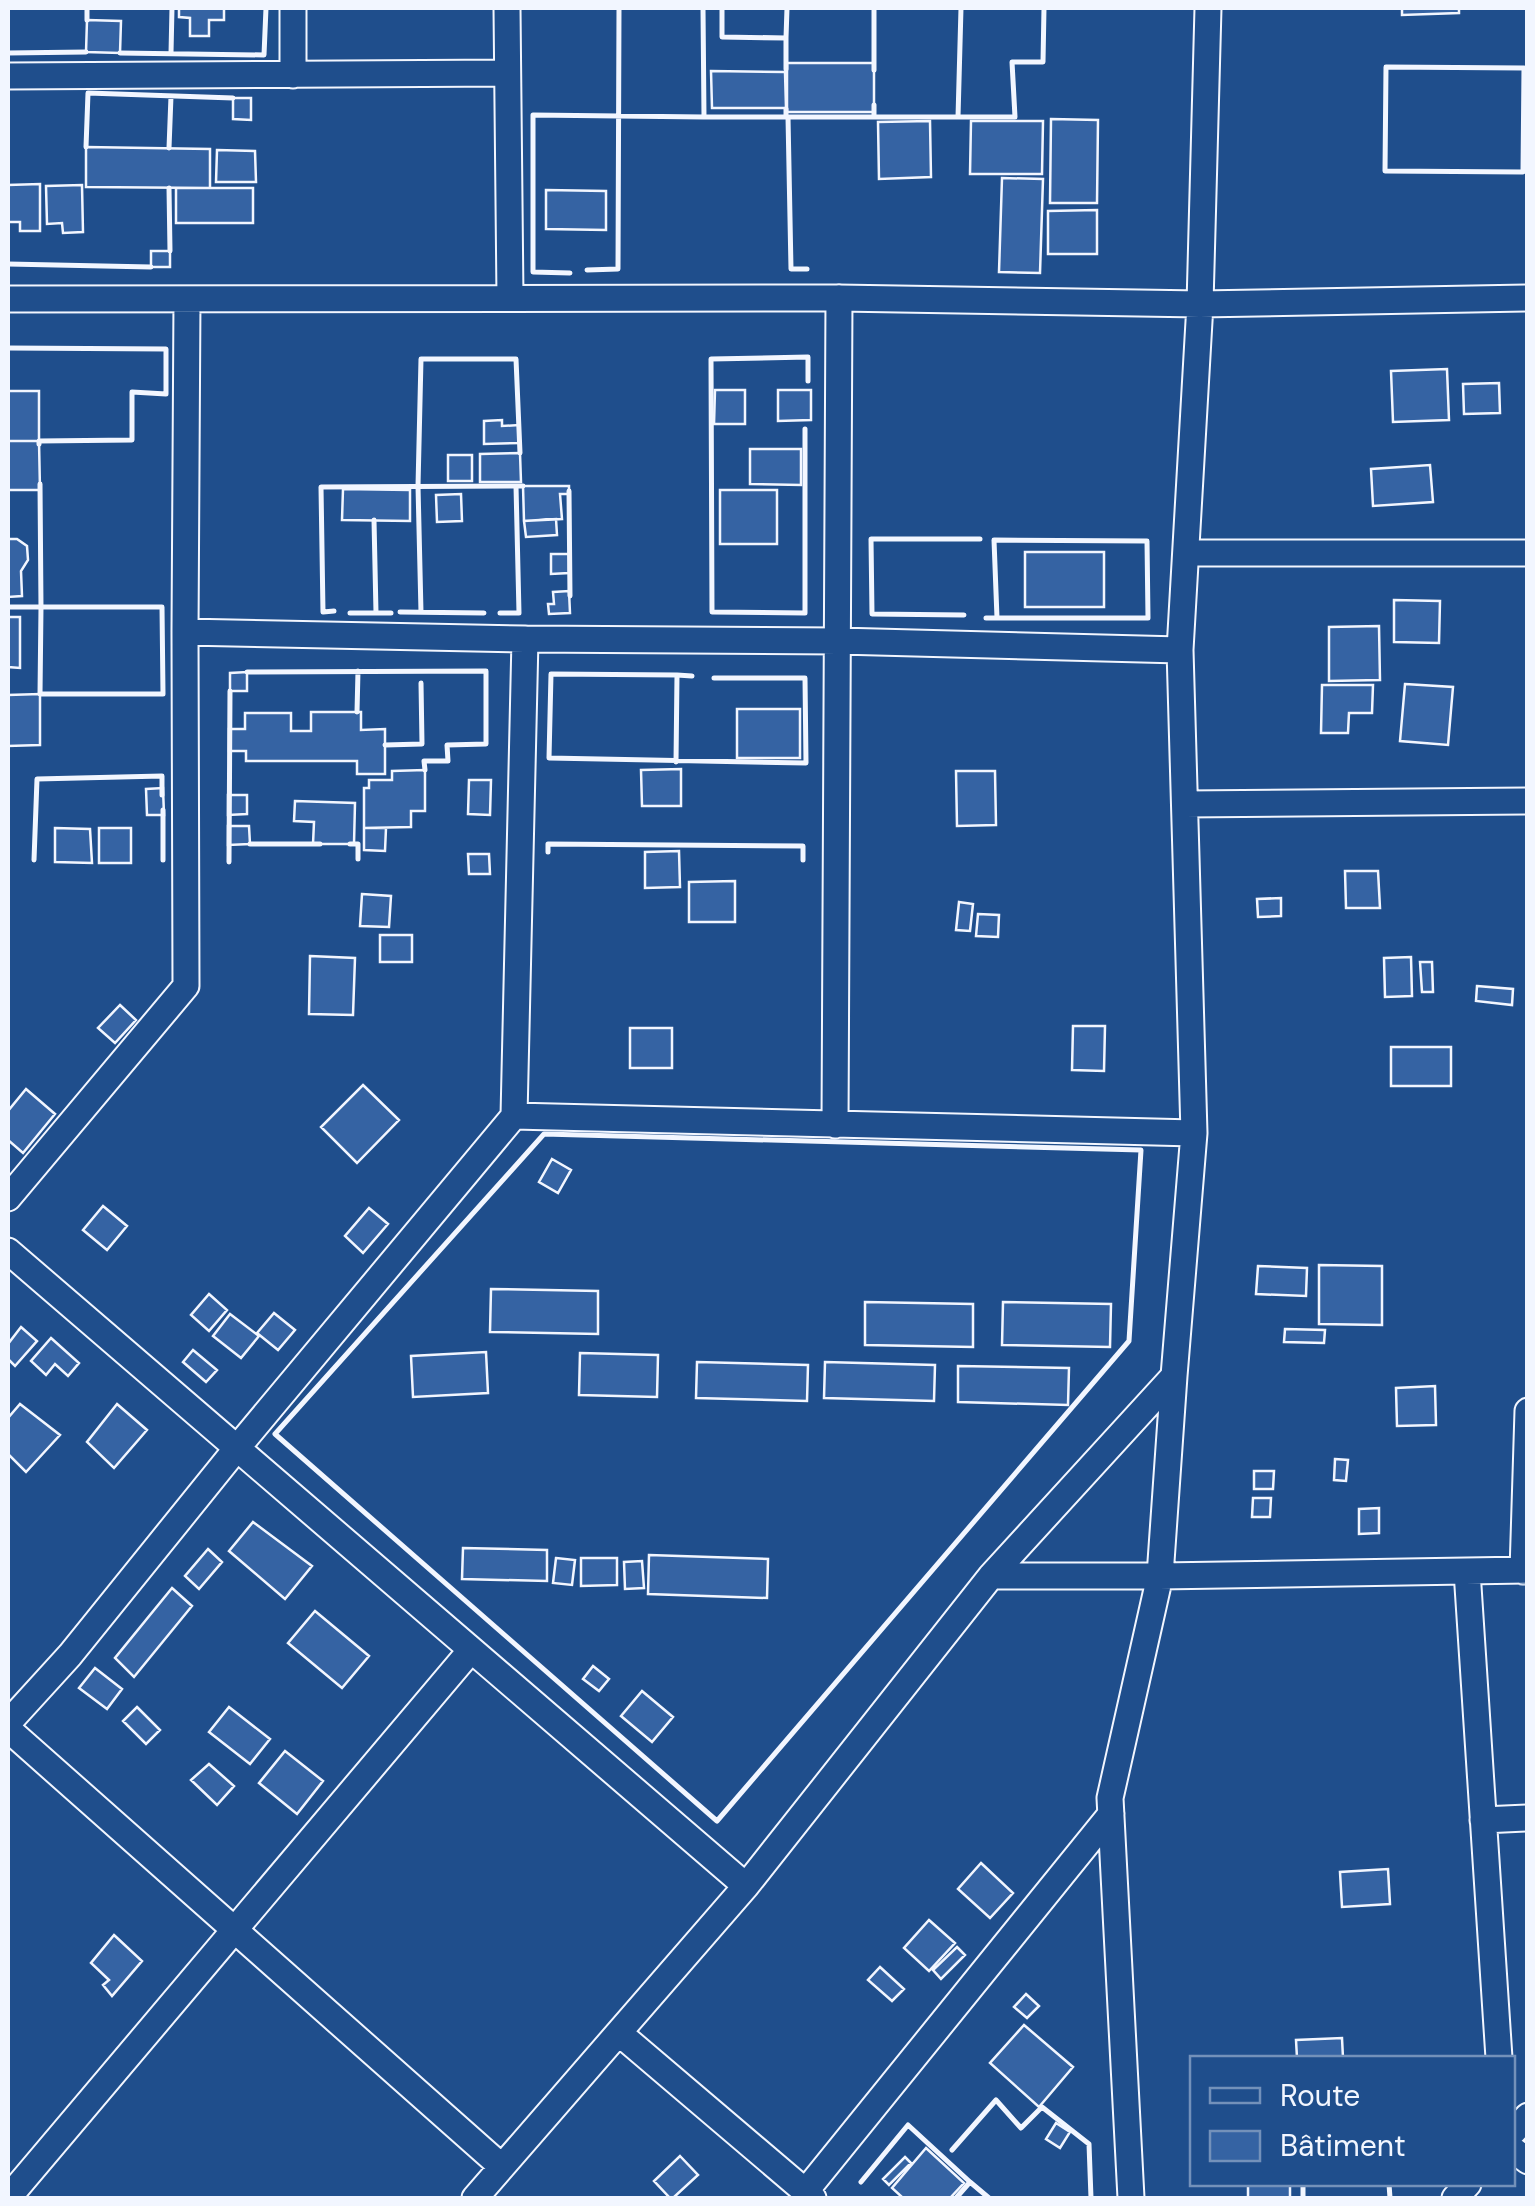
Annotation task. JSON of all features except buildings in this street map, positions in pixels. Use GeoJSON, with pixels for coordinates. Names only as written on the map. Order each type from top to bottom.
{"type":"FeatureCollection","features":[{"type":"Feature","properties":{"kind":"street"},"geometry":{"type":"LineString","coordinates":[[293,8],[293,75]]}},
{"type":"Feature","properties":{"kind":"street"},"geometry":{"type":"LineString","coordinates":[[507,8],[510,298]]}},
{"type":"Feature","properties":{"kind":"street"},"geometry":{"type":"LineString","coordinates":[[1131,2198],[1110,1798],[1160,1576],[1194,1133],[1180,650],[1200,304],[1208,8]]}},
{"type":"Feature","properties":{"kind":"street"},"geometry":{"type":"LineString","coordinates":[[8,76],[507,74]]}},
{"type":"Feature","properties":{"kind":"street"},"geometry":{"type":"LineString","coordinates":[[8,1198],[186,986],[187,298]]}},
{"type":"Feature","properties":{"kind":"street"},"geometry":{"type":"LineString","coordinates":[[836,1124],[838,298]]}},
{"type":"Feature","properties":{"kind":"street"},"geometry":{"type":"LineString","coordinates":[[8,299],[838,298],[1200,304],[1528,298]]}},
{"type":"Feature","properties":{"kind":"street"},"geometry":{"type":"LineString","coordinates":[[1186,553],[1528,552]]}},
{"type":"Feature","properties":{"kind":"street"},"geometry":{"type":"LineString","coordinates":[[184,632],[1180,650]]}},
{"type":"Feature","properties":{"kind":"street"},"geometry":{"type":"LineString","coordinates":[[502,2167],[8,1726],[514,1116],[525,639]]}},
{"type":"Feature","properties":{"kind":"street"},"geometry":{"type":"LineString","coordinates":[[1185,804],[1528,801]]}},
{"type":"Feature","properties":{"kind":"street"},"geometry":{"type":"LineString","coordinates":[[514,1116],[1194,1133]]}},
{"type":"Feature","properties":{"kind":"street"},"geometry":{"type":"LineString","coordinates":[[8,1251],[746,1886]]}},
{"type":"Feature","properties":{"kind":"street"},"geometry":{"type":"LineString","coordinates":[[482,2196],[502,2167],[746,1886],[991,1576],[1174,1376]]}},
{"type":"Feature","properties":{"kind":"street"},"geometry":{"type":"LineString","coordinates":[[991,1576],[1525,1570],[1528,1411]]}},
{"type":"Feature","properties":{"kind":"street"},"geometry":{"type":"LineString","coordinates":[[1467,1571],[1499,2056]]}},
{"type":"Feature","properties":{"kind":"street"},"geometry":{"type":"LineString","coordinates":[[8,2198],[471,1650]]}},
{"type":"Feature","properties":{"kind":"street"},"geometry":{"type":"LineString","coordinates":[[619,2032],[809,2195],[1111,1814]]}},
{"type":"Feature","properties":{"kind":"street"},"geometry":{"type":"LineString","coordinates":[[1484,1820],[1528,1818]]}},
{"type":"Feature","properties":{"kind":"wall"},"geometry":{"type":"LineString","coordinates":[[87,8],[87,20]]}},
{"type":"Feature","properties":{"kind":"wall"},"geometry":{"type":"LineString","coordinates":[[171,53],[172,8]]}},
{"type":"Feature","properties":{"kind":"wall"},"geometry":{"type":"LineString","coordinates":[[120,53],[264,55],[266,8]]}},
{"type":"Feature","properties":{"kind":"wall"},"geometry":{"type":"LineString","coordinates":[[587,270],[618,269],[619,8]]}},
{"type":"Feature","properties":{"kind":"wall"},"geometry":{"type":"LineString","coordinates":[[570,273],[533,272],[533,115],[704,117],[703,8]]}},
{"type":"Feature","properties":{"kind":"wall"},"geometry":{"type":"LineString","coordinates":[[722,8],[722,37],[786,38],[786,69]]}},
{"type":"Feature","properties":{"kind":"wall"},"geometry":{"type":"LineString","coordinates":[[786,38],[787,8]]}},
{"type":"Feature","properties":{"kind":"wall"},"geometry":{"type":"LineString","coordinates":[[874,8],[874,70]]}},
{"type":"Feature","properties":{"kind":"wall"},"geometry":{"type":"LineString","coordinates":[[961,8],[958,117],[1015,117],[1012,62],[1043,62],[1044,8]]}},
{"type":"Feature","properties":{"kind":"wall"},"geometry":{"type":"LineString","coordinates":[[8,53],[86,52]]}},
{"type":"Feature","properties":{"kind":"wall"},"geometry":{"type":"LineString","coordinates":[[1386,67],[1524,68],[1523,172],[1385,171],[1386,67]]}},
{"type":"Feature","properties":{"kind":"wall"},"geometry":{"type":"LineString","coordinates":[[86,147],[88,93],[233,98]]}},
{"type":"Feature","properties":{"kind":"wall"},"geometry":{"type":"LineString","coordinates":[[169,148],[171,96]]}},
{"type":"Feature","properties":{"kind":"wall"},"geometry":{"type":"LineString","coordinates":[[786,117],[874,117],[874,105]]}},
{"type":"Feature","properties":{"kind":"wall"},"geometry":{"type":"LineString","coordinates":[[704,117],[786,117],[786,109]]}},
{"type":"Feature","properties":{"kind":"wall"},"geometry":{"type":"LineString","coordinates":[[788,117],[791,269],[807,269]]}},
{"type":"Feature","properties":{"kind":"wall"},"geometry":{"type":"LineString","coordinates":[[874,117],[958,117]]}},
{"type":"Feature","properties":{"kind":"wall"},"geometry":{"type":"LineString","coordinates":[[169,188],[170,251]]}},
{"type":"Feature","properties":{"kind":"wall"},"geometry":{"type":"LineString","coordinates":[[8,264],[151,267]]}},
{"type":"Feature","properties":{"kind":"wall"},"geometry":{"type":"LineString","coordinates":[[8,348],[166,349],[166,394],[132,392],[132,440],[39,444]]}},
{"type":"Feature","properties":{"kind":"wall"},"geometry":{"type":"LineString","coordinates":[[805,429],[805,613],[712,612],[711,359],[808,357],[808,381]]}},
{"type":"Feature","properties":{"kind":"wall"},"geometry":{"type":"LineString","coordinates":[[421,612],[421,359],[516,359],[520,453]]}},
{"type":"Feature","properties":{"kind":"wall"},"geometry":{"type":"LineString","coordinates":[[8,607],[41,607],[40,694],[163,694],[162,607],[41,607],[40,484]]}},
{"type":"Feature","properties":{"kind":"wall"},"geometry":{"type":"LineString","coordinates":[[500,613],[519,613],[516,486]]}},
{"type":"Feature","properties":{"kind":"wall"},"geometry":{"type":"LineString","coordinates":[[334,611],[323,612],[321,487],[523,486]]}},
{"type":"Feature","properties":{"kind":"wall"},"geometry":{"type":"LineString","coordinates":[[569,491],[570,596]]}},
{"type":"Feature","properties":{"kind":"wall"},"geometry":{"type":"LineString","coordinates":[[374,520],[376,613]]}},
{"type":"Feature","properties":{"kind":"wall"},"geometry":{"type":"LineString","coordinates":[[964,615],[872,614],[871,539],[980,539]]}},
{"type":"Feature","properties":{"kind":"wall"},"geometry":{"type":"LineString","coordinates":[[986,618],[1148,618],[1147,541],[994,540],[997,618]]}},
{"type":"Feature","properties":{"kind":"wall"},"geometry":{"type":"LineString","coordinates":[[400,612],[484,613]]}},
{"type":"Feature","properties":{"kind":"wall"},"geometry":{"type":"LineString","coordinates":[[350,613],[391,613]]}},
{"type":"Feature","properties":{"kind":"wall"},"geometry":{"type":"LineString","coordinates":[[357,712],[358,671]]}},
{"type":"Feature","properties":{"kind":"wall"},"geometry":{"type":"LineString","coordinates":[[247,672],[486,671],[486,744],[447,745],[448,761],[424,761],[425,770]]}},
{"type":"Feature","properties":{"kind":"wall"},"geometry":{"type":"LineString","coordinates":[[677,675],[551,674],[549,758],[806,763],[805,678],[714,678]]}},
{"type":"Feature","properties":{"kind":"wall"},"geometry":{"type":"LineString","coordinates":[[676,762],[677,675],[692,676]]}},
{"type":"Feature","properties":{"kind":"wall"},"geometry":{"type":"LineString","coordinates":[[385,745],[422,744],[421,683]]}},
{"type":"Feature","properties":{"kind":"wall"},"geometry":{"type":"LineString","coordinates":[[229,862],[230,691]]}},
{"type":"Feature","properties":{"kind":"wall"},"geometry":{"type":"LineString","coordinates":[[34,860],[37,779],[162,776],[162,795]]}},
{"type":"Feature","properties":{"kind":"wall"},"geometry":{"type":"LineString","coordinates":[[163,810],[163,860]]}},
{"type":"Feature","properties":{"kind":"wall"},"geometry":{"type":"LineString","coordinates":[[250,844],[320,844]]}},
{"type":"Feature","properties":{"kind":"wall"},"geometry":{"type":"LineString","coordinates":[[350,844],[358,844],[358,859]]}},
{"type":"Feature","properties":{"kind":"wall"},"geometry":{"type":"LineString","coordinates":[[548,852],[548,844],[803,846],[803,860]]}},
{"type":"Feature","properties":{"kind":"wall"},"geometry":{"type":"LineString","coordinates":[[544,1134],[1141,1150],[1129,1341],[717,1821],[275,1434],[544,1134]]}},
{"type":"Feature","properties":{"kind":"wall"},"geometry":{"type":"LineString","coordinates":[[952,2150],[996,2100],[1021,2128],[1042,2107],[1089,2144],[1091,2198]]}},
{"type":"Feature","properties":{"kind":"wall"},"geometry":{"type":"LineString","coordinates":[[861,2182],[908,2125],[970,2182],[956,2198]]}},
{"type":"Feature","properties":{"kind":"wall"},"geometry":{"type":"LineString","coordinates":[[970,2182],[989,2198]]}},
{"type":"Feature","properties":{"kind":"wall"},"geometry":{"type":"LineString","coordinates":[[1303,2186],[1303,2198]]}},
{"type":"Feature","properties":{"kind":"wall"},"geometry":{"type":"LineString","coordinates":[[1389,2186],[1390,2198]]}}]}
